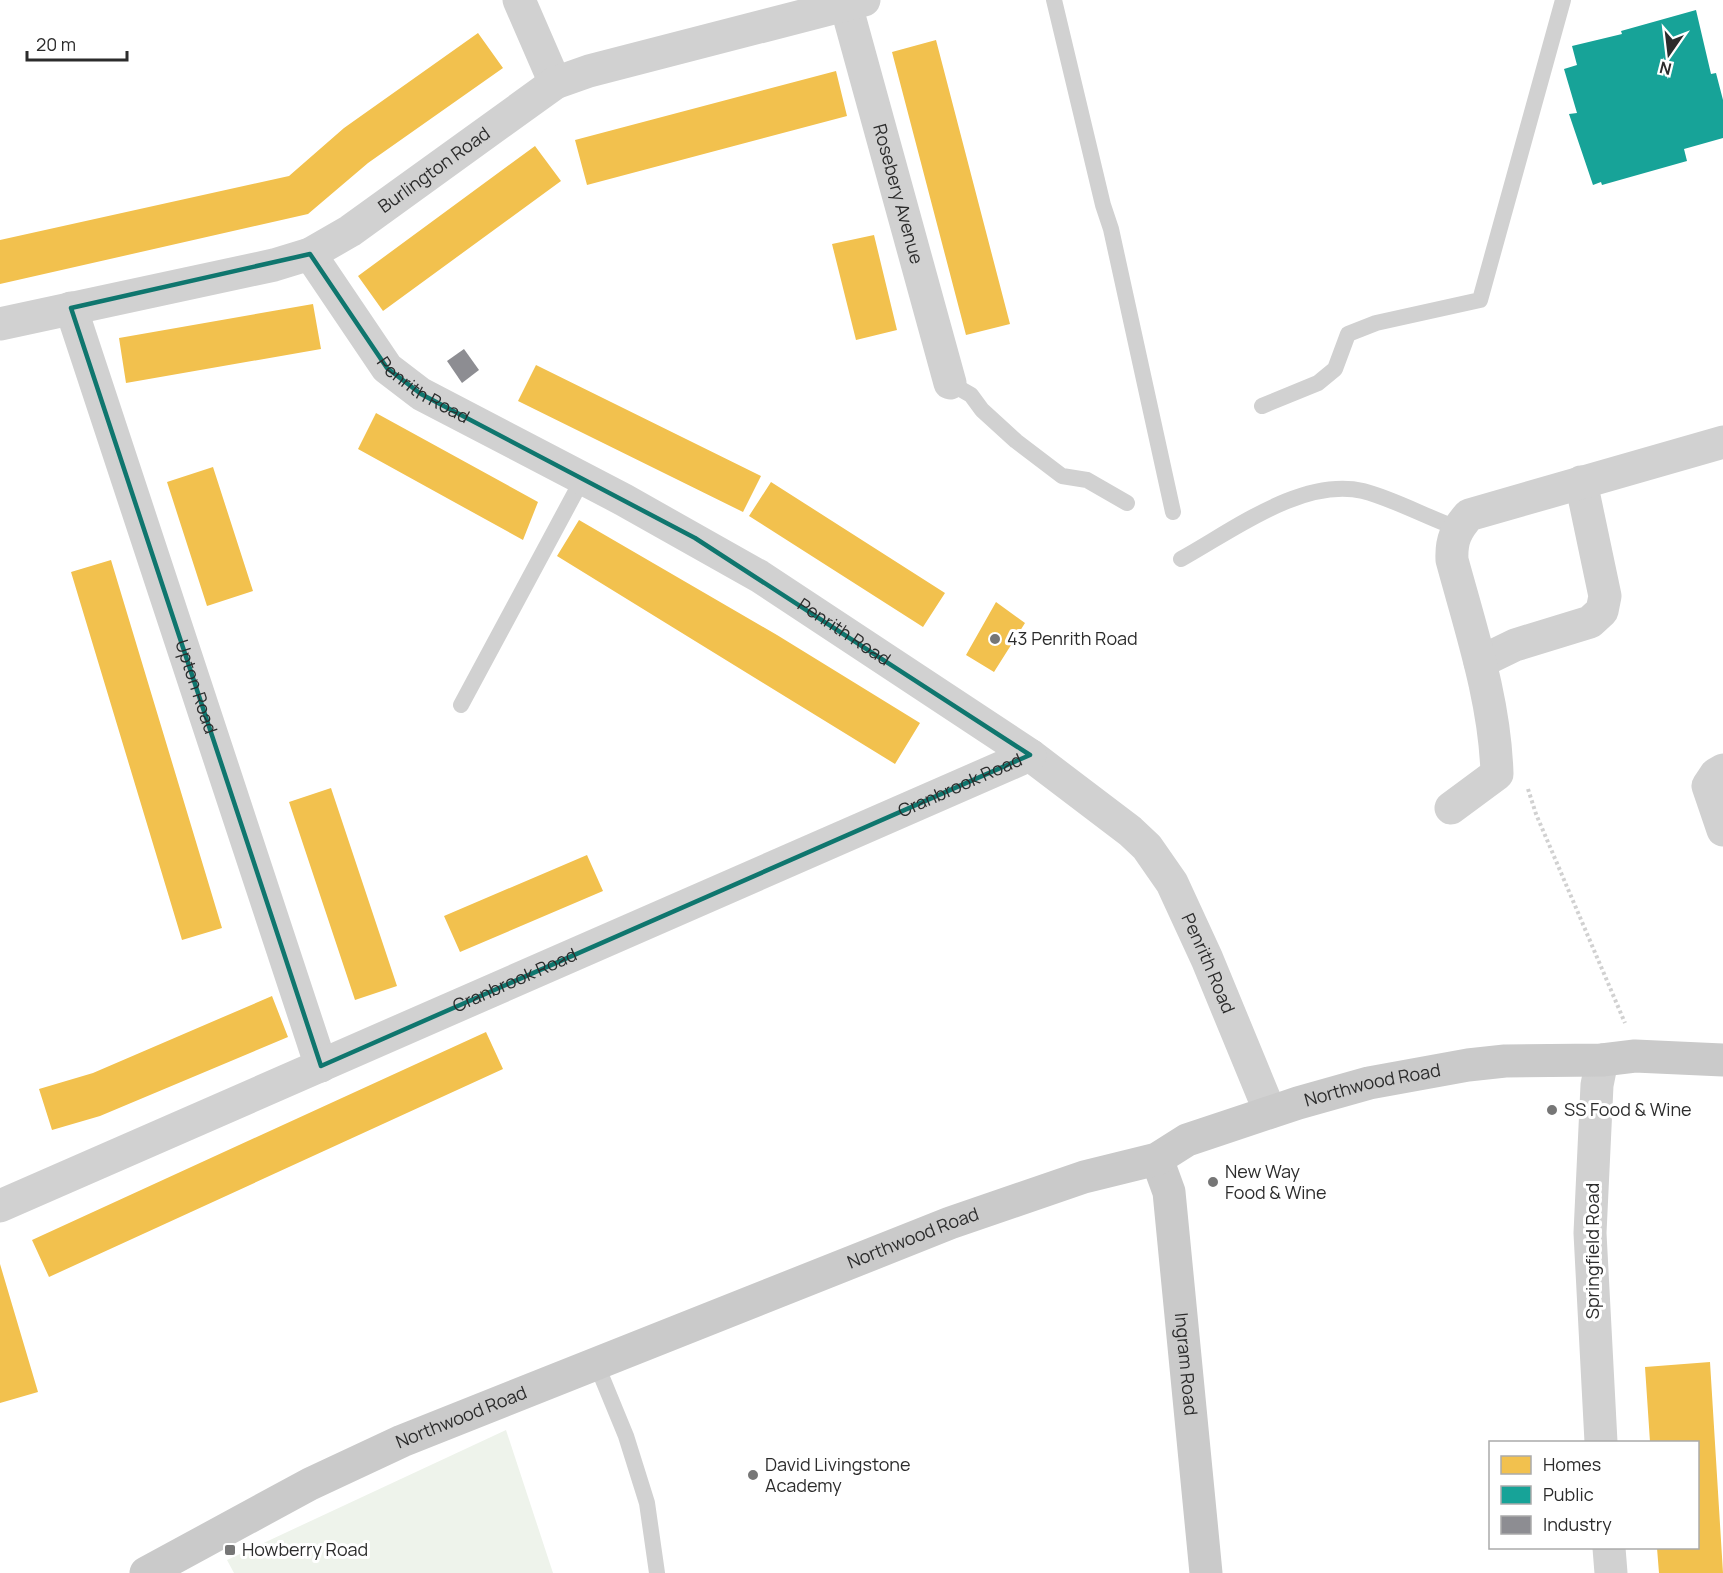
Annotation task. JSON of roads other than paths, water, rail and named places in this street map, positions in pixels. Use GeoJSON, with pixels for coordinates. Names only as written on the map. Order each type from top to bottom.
{"type":"FeatureCollection","features":[{"type":"Feature","properties":{"kind":"street"},"geometry":{"type":"LineString","coordinates":[[519,0],[555,83]]}},
{"type":"Feature","properties":{"kind":"street","name":"Burlington Road"},"geometry":{"type":"LineString","coordinates":[[0,324],[274,265],[310,254],[350,231],[555,83],[589,71],[855,3]]}},
{"type":"Feature","properties":{"kind":"street","name":"Rosebery Avenue"},"geometry":{"type":"LineString","coordinates":[[855,3],[950,383]]}},
{"type":"Feature","properties":{"kind":"street","name":"Penrith Road"},"geometry":{"type":"LineString","coordinates":[[310,254],[377,355],[403,381],[421,394],[583,478],[759,576],[1030,755],[1130,831],[1159,862],[1172,883],[1207,959],[1270,1112]]}},
{"type":"Feature","properties":{"kind":"street","name":"Upton Road"},"geometry":{"type":"LineString","coordinates":[[70,308],[321,1066]]}},
{"type":"Feature","properties":{"kind":"street"},"geometry":{"type":"LineString","coordinates":[[1451,808],[1497,774],[1496,740],[1480,662],[1452,560],[1451,543],[1457,528],[1469,514],[1723,442]]}},
{"type":"Feature","properties":{"kind":"street"},"geometry":{"type":"LineString","coordinates":[[1480,662],[1515,645],[1590,622],[1602,611],[1605,596],[1581,482]]}},
{"type":"Feature","properties":{"kind":"street","name":"Cranbrook Road"},"geometry":{"type":"LineString","coordinates":[[0,1206],[1030,755]]}},
{"type":"Feature","properties":{"kind":"street"},"geometry":{"type":"LineString","coordinates":[[1723,770],[1716,774],[1708,786],[1723,830]]}},
{"type":"Feature","properties":{"kind":"street","name":"Springfield Road"},"geometry":{"type":"LineString","coordinates":[[1601,1441],[1590,1233],[1597,1085],[1614,1058]]}},
{"type":"Feature","properties":{"kind":"street","name":"Northwood Road"},"geometry":{"type":"LineString","coordinates":[[146,1573],[357,1460],[961,1219],[1084,1177],[1157,1159],[1186,1140],[1270,1112],[1369,1083],[1468,1065],[1544,1059],[1723,1060]]}},
{"type":"Feature","properties":{"kind":"street","name":"Ingram Road"},"geometry":{"type":"LineString","coordinates":[[1157,1159],[1169,1192],[1206,1573]]}},
{"type":"Feature","properties":{"kind":"street"},"geometry":{"type":"LineString","coordinates":[[1609,1549],[1611,1573]]}},
{"type":"Feature","properties":{"kind":"lane"},"geometry":{"type":"LineString","coordinates":[[1054,0],[1103,205],[1111,229],[1173,512]]}},
{"type":"Feature","properties":{"kind":"lane"},"geometry":{"type":"LineString","coordinates":[[1262,406],[1318,383],[1335,369],[1348,334],[1376,323],[1480,300],[1563,0]]}},
{"type":"Feature","properties":{"kind":"lane"},"geometry":{"type":"LineString","coordinates":[[950,383],[971,395],[982,410],[1016,441],[1062,476],[1087,480],[1127,503]]}},
{"type":"Feature","properties":{"kind":"lane"},"geometry":{"type":"LineString","coordinates":[[461,705],[583,478]]}},
{"type":"Feature","properties":{"kind":"lane"},"geometry":{"type":"LineString","coordinates":[[1181,559],[1251,519],[1300,496],[1332,488],[1366,492],[1457,528]]}},
{"type":"Feature","properties":{"kind":"lane"},"geometry":{"type":"LineString","coordinates":[[596,1363],[626,1436],[647,1503],[657,1573]]}},
{"type":"Feature","properties":{"kind":"place","name":"43 Penrith Road"},"geometry":{"type":"Point","coordinates":[995,639]}},
{"type":"Feature","properties":{"kind":"place","name":"SS Food & Wine"},"geometry":{"type":"Point","coordinates":[1552,1110]}},
{"type":"Feature","properties":{"kind":"place","name":"New Way Food & Wine"},"geometry":{"type":"Point","coordinates":[1213,1182]}},
{"type":"Feature","properties":{"kind":"place","name":"David Livingstone Academy"},"geometry":{"type":"Point","coordinates":[753,1475]}},
{"type":"Feature","properties":{"kind":"place","name":"Howberry Road"},"geometry":{"type":"Point","coordinates":[230,1550]}}]}
